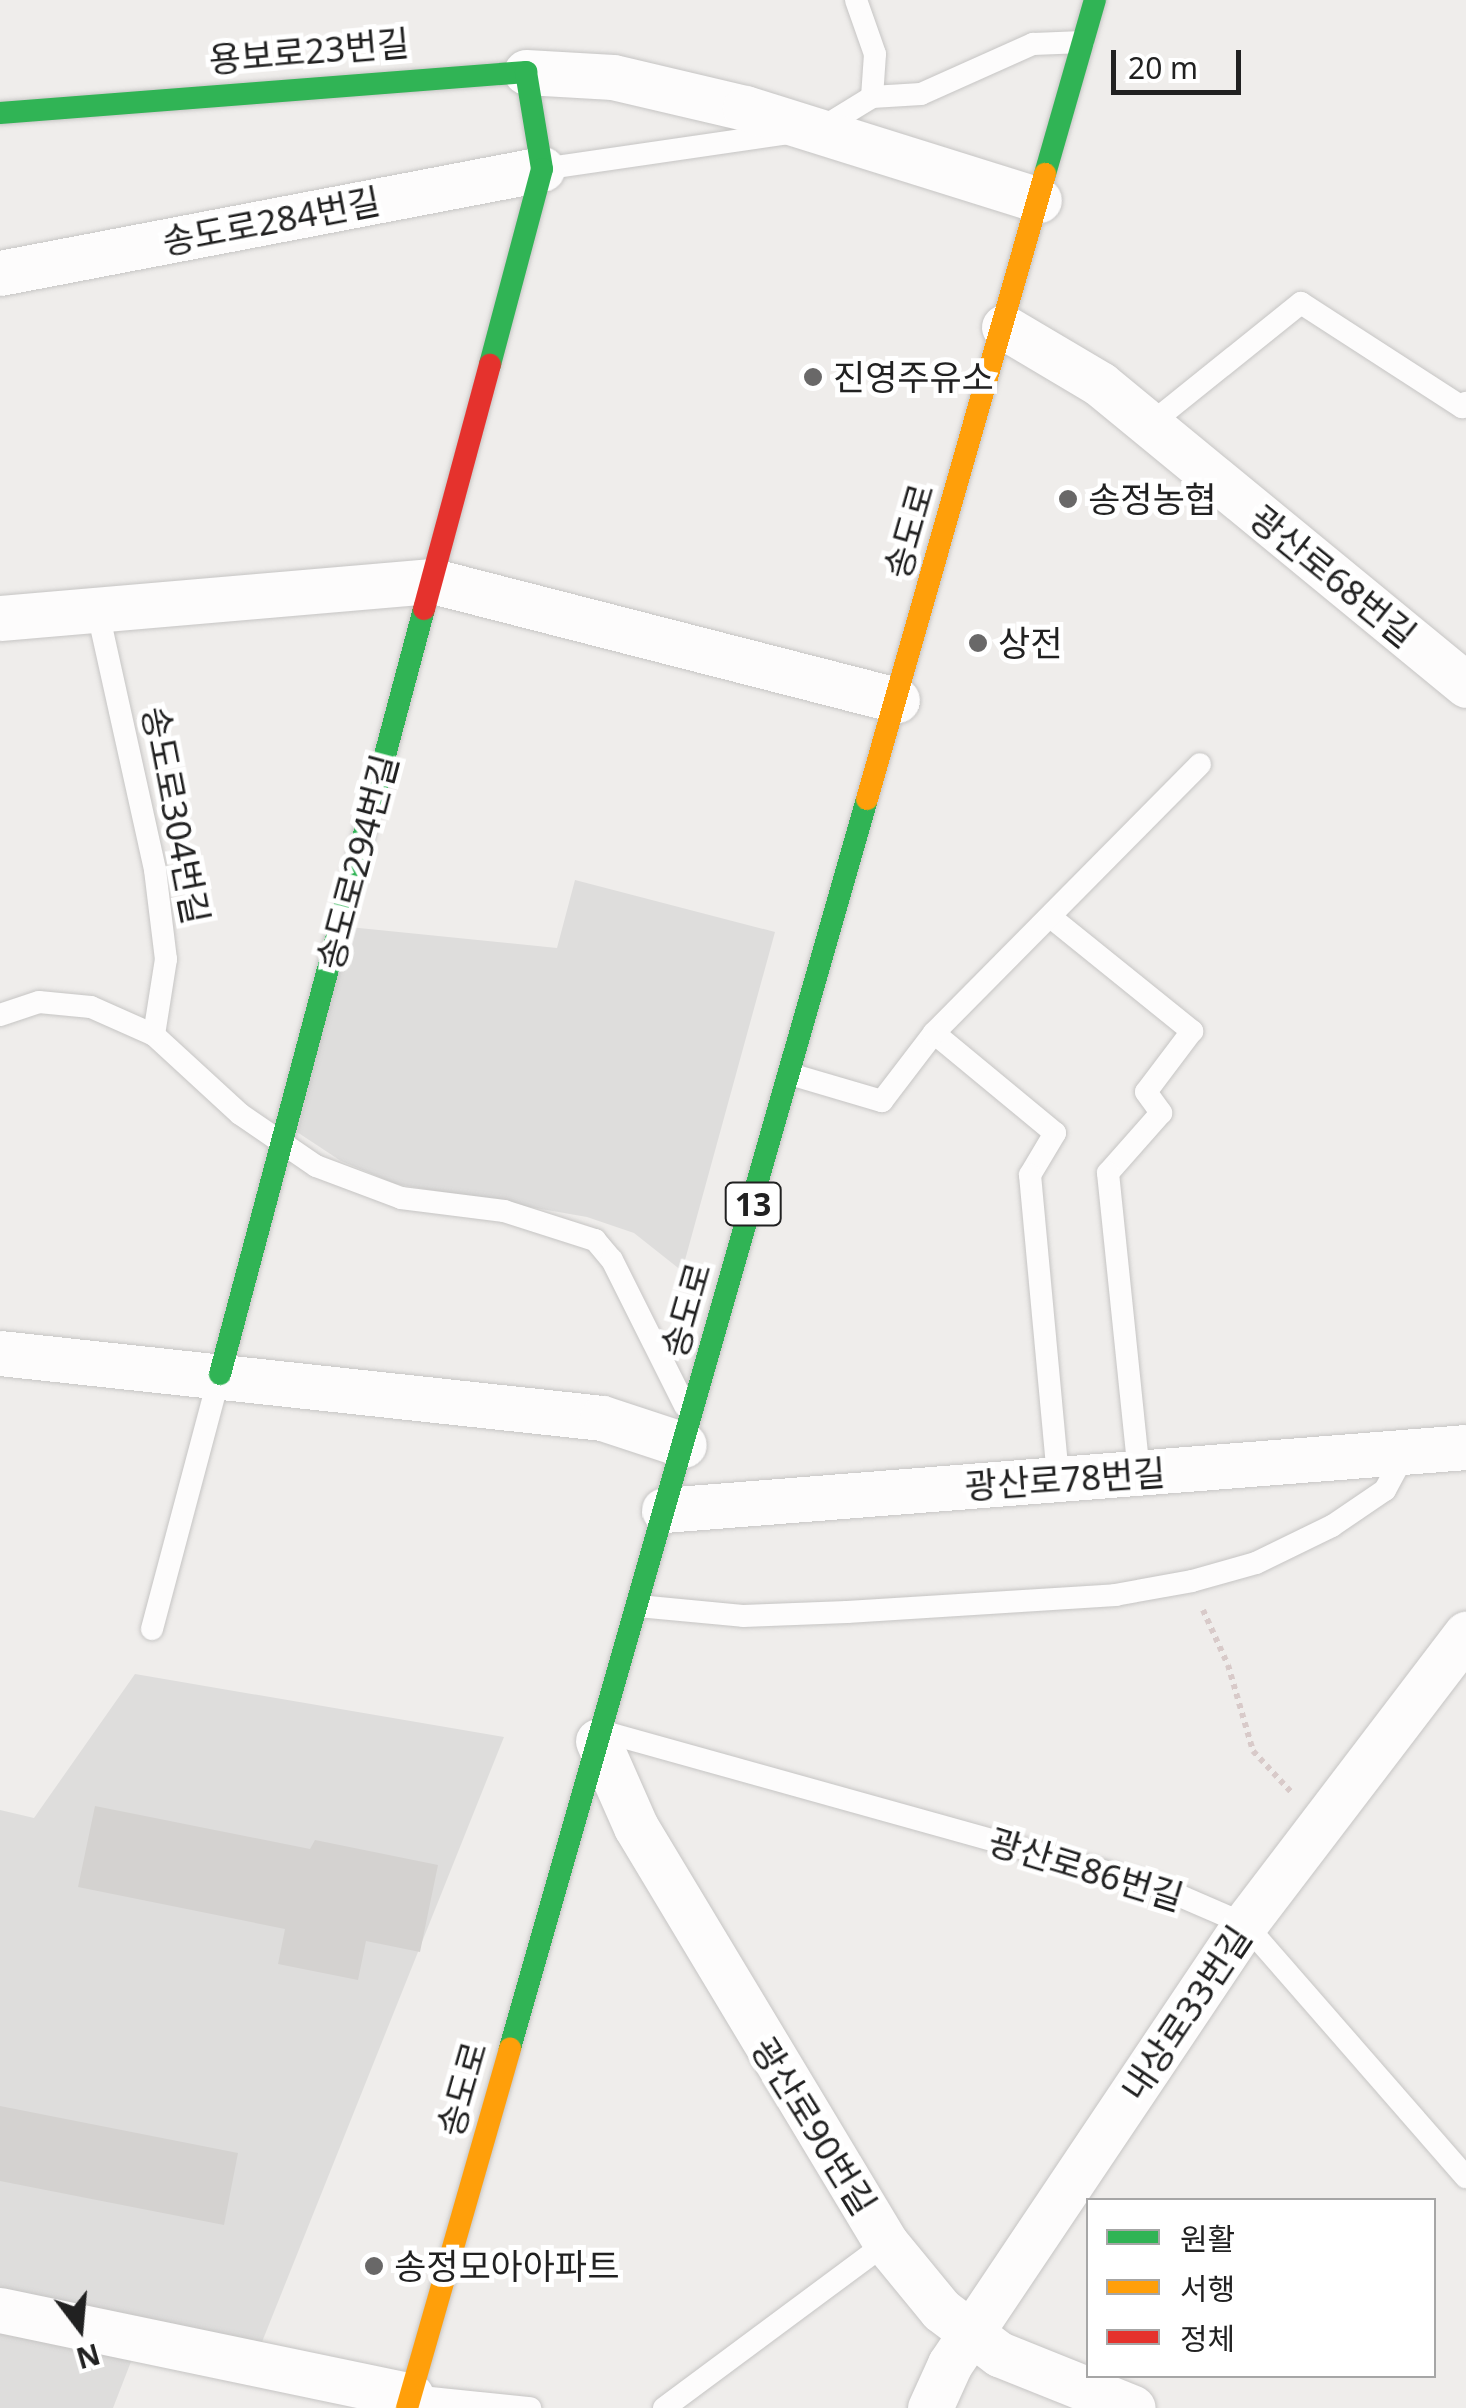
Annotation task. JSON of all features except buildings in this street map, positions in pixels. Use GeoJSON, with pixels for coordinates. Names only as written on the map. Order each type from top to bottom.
{"type":"FeatureCollection","features":[{"type":"Feature","properties":{"kind":"main road","name":"송도로"},"geometry":{"type":"LineString","coordinates":[[409,2402],[1095,0]]}},
{"type":"Feature","properties":{"kind":"main road","name":"용보로23번길"},"geometry":{"type":"LineString","coordinates":[[0,113],[526,72]]}},
{"type":"Feature","properties":{"kind":"main road"},"geometry":{"type":"LineString","coordinates":[[526,72],[542,170]]}},
{"type":"Feature","properties":{"kind":"main road","name":"송도로294번길"},"geometry":{"type":"LineString","coordinates":[[282,1144],[542,170]]}},
{"type":"Feature","properties":{"kind":"main road"},"geometry":{"type":"LineString","coordinates":[[220,1374],[282,1144]]}},
{"type":"Feature","properties":{"kind":"street"},"geometry":{"type":"LineString","coordinates":[[526,72],[613,78],[816,130],[1038,200]]}},
{"type":"Feature","properties":{"kind":"street","name":"송도로284번길"},"geometry":{"type":"LineString","coordinates":[[0,274],[542,170]]}},
{"type":"Feature","properties":{"kind":"street","name":"광산로68번길"},"geometry":{"type":"LineString","coordinates":[[1004,326],[1100,384],[1466,685]]}},
{"type":"Feature","properties":{"kind":"street"},"geometry":{"type":"LineString","coordinates":[[0,618],[433,581],[897,700]]}},
{"type":"Feature","properties":{"kind":"street"},"geometry":{"type":"LineString","coordinates":[[0,1353],[220,1374],[687,1431]]}},
{"type":"Feature","properties":{"kind":"street","name":"광산로78번길"},"geometry":{"type":"LineString","coordinates":[[664,1510],[1466,1447]]}},
{"type":"Feature","properties":{"kind":"street","name":"내상로33번길"},"geometry":{"type":"LineString","coordinates":[[930,2408],[974,2329],[1245,1924],[1466,1634]]}},
{"type":"Feature","properties":{"kind":"street","name":"광산로90번길"},"geometry":{"type":"LineString","coordinates":[[600,1736],[636,1827],[886,2243],[942,2310],[974,2329],[999,2354],[1133,2408]]}},
{"type":"Feature","properties":{"kind":"street"},"geometry":{"type":"LineString","coordinates":[[0,2310],[409,2402]]}},
{"type":"Feature","properties":{"kind":"lane"},"geometry":{"type":"LineString","coordinates":[[856,0],[876,54],[872,97]]}},
{"type":"Feature","properties":{"kind":"lane"},"geometry":{"type":"LineString","coordinates":[[542,170],[816,130],[872,97],[922,94],[1033,44],[1083,42]]}},
{"type":"Feature","properties":{"kind":"lane"},"geometry":{"type":"LineString","coordinates":[[1150,425],[1301,303],[1462,407],[1466,403]]}},
{"type":"Feature","properties":{"kind":"lane","name":"송도로304번길"},"geometry":{"type":"LineString","coordinates":[[98,608],[155,870],[166,959],[154,1035]]}},
{"type":"Feature","properties":{"kind":"lane"},"geometry":{"type":"LineString","coordinates":[[790,1074],[882,1101],[934,1033],[1053,920],[1200,764]]}},
{"type":"Feature","properties":{"kind":"lane"},"geometry":{"type":"LineString","coordinates":[[1053,920],[1192,1031],[1146,1092],[1160,1113],[1108,1173],[1140,1473]]}},
{"type":"Feature","properties":{"kind":"lane"},"geometry":{"type":"LineString","coordinates":[[0,1015],[40,1002],[90,1007],[154,1035],[282,1144],[316,1166],[401,1198],[504,1211],[595,1240],[612,1260],[687,1431]]}},
{"type":"Feature","properties":{"kind":"lane"},"geometry":{"type":"LineString","coordinates":[[934,1033],[1055,1133],[1030,1174],[1058,1479]]}},
{"type":"Feature","properties":{"kind":"lane"},"geometry":{"type":"LineString","coordinates":[[152,1629],[220,1374]]}},
{"type":"Feature","properties":{"kind":"lane"},"geometry":{"type":"LineString","coordinates":[[638,1606],[742,1616],[847,1612],[1114,1595],[1192,1580],[1256,1563],[1332,1526],[1385,1490],[1406,1452]]}},
{"type":"Feature","properties":{"kind":"lane","name":"광산로86번길"},"geometry":{"type":"LineString","coordinates":[[600,1736],[1157,1886],[1245,1924],[1466,2177]]}},
{"type":"Feature","properties":{"kind":"lane"},"geometry":{"type":"LineString","coordinates":[[664,2408],[886,2243]]}},
{"type":"Feature","properties":{"kind":"lane"},"geometry":{"type":"LineString","coordinates":[[409,2402],[530,2408]]}},
{"type":"Feature","properties":{"kind":"path"},"geometry":{"type":"LineString","coordinates":[[1192,1580],[1228,1665],[1253,1752],[1323,1822]]}},
{"type":"Feature","properties":{"kind":"shaded area"},"geometry":{"type":"Polygon","coordinates":[[[575,880],[775,932],[682,1271],[634,1233],[587,1217],[396,1184],[341,1161],[297,1132],[349,927],[557,948],[575,880]]]}},
{"type":"Feature","properties":{"kind":"shaded area"},"geometry":{"type":"Polygon","coordinates":[[[135,1674],[504,1737],[260,2347],[0,2296],[0,1810],[34,1818],[135,1674]]]}},
{"type":"Feature","properties":{"kind":"shaded area"},"geometry":{"type":"Polygon","coordinates":[[[0,2310],[139,2341],[113,2408],[0,2408],[0,2310]]]}},
{"type":"Feature","properties":{"kind":"traffic: fast"},"geometry":{"type":"LineString","coordinates":[[1045,174],[1095,0]]}},
{"type":"Feature","properties":{"kind":"traffic: fast"},"geometry":{"type":"LineString","coordinates":[[0,113],[526,72],[542,169],[490,365]]}},
{"type":"Feature","properties":{"kind":"traffic: fast"},"geometry":{"type":"LineString","coordinates":[[220,1374],[424,609]]}},
{"type":"Feature","properties":{"kind":"traffic: fast"},"geometry":{"type":"LineString","coordinates":[[510,2048],[867,799]]}},
{"type":"Feature","properties":{"kind":"traffic: slow"},"geometry":{"type":"LineString","coordinates":[[867,799],[1045,174]]}},
{"type":"Feature","properties":{"kind":"traffic: slow"},"geometry":{"type":"LineString","coordinates":[[407,2408],[510,2048]]}},
{"type":"Feature","properties":{"kind":"traffic: jam"},"geometry":{"type":"LineString","coordinates":[[424,609],[490,365]]}},
{"type":"Feature","properties":{"kind":"place","name":"진영주유소"},"geometry":{"type":"Point","coordinates":[813,377]}},
{"type":"Feature","properties":{"kind":"place","name":"송정농협"},"geometry":{"type":"Point","coordinates":[1068,499]}},
{"type":"Feature","properties":{"kind":"place","name":"상전"},"geometry":{"type":"Point","coordinates":[978,643]}},
{"type":"Feature","properties":{"kind":"place","name":"송정모아아파트"},"geometry":{"type":"Point","coordinates":[374,2266]}}]}
